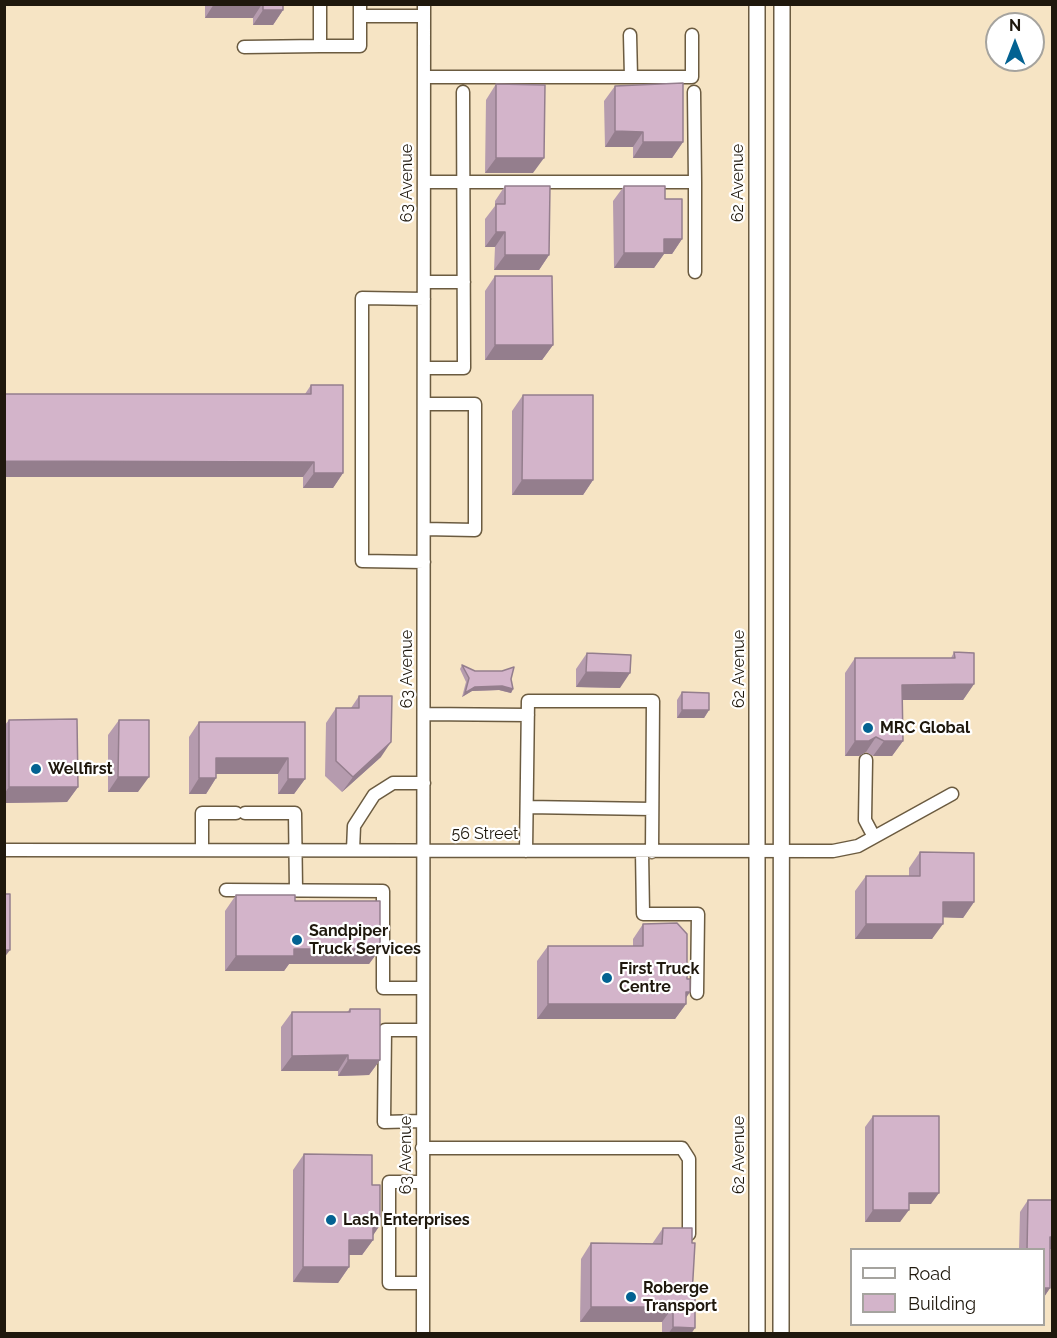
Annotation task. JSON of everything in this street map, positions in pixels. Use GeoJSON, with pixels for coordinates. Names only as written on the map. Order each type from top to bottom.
{"type":"FeatureCollection","features":[{"type":"Feature","properties":{"kind":"main road","name":"62 Avenue"},"geometry":{"type":"LineString","coordinates":[[757,4],[757,1334]]}},
{"type":"Feature","properties":{"kind":"main road"},"geometry":{"type":"LineString","coordinates":[[781,1334],[782,4]]}},
{"type":"Feature","properties":{"kind":"street"},"geometry":{"type":"LineString","coordinates":[[320,4],[320,46]]}},
{"type":"Feature","properties":{"kind":"street"},"geometry":{"type":"LineString","coordinates":[[244,46],[360,46],[360,10],[424,10]]}},
{"type":"Feature","properties":{"kind":"street","name":"63 Avenue"},"geometry":{"type":"LineString","coordinates":[[423,1334],[424,10]]}},
{"type":"Feature","properties":{"kind":"street"},"geometry":{"type":"LineString","coordinates":[[630,35],[631,77]]}},
{"type":"Feature","properties":{"kind":"street"},"geometry":{"type":"LineString","coordinates":[[424,77],[692,77],[692,35]]}},
{"type":"Feature","properties":{"kind":"street"},"geometry":{"type":"LineString","coordinates":[[424,368],[464,368],[463,92]]}},
{"type":"Feature","properties":{"kind":"street"},"geometry":{"type":"LineString","coordinates":[[694,92],[695,272]]}},
{"type":"Feature","properties":{"kind":"street"},"geometry":{"type":"LineString","coordinates":[[424,182],[694,182]]}},
{"type":"Feature","properties":{"kind":"street"},"geometry":{"type":"LineString","coordinates":[[424,282],[464,282]]}},
{"type":"Feature","properties":{"kind":"street"},"geometry":{"type":"LineString","coordinates":[[424,299],[362,298],[362,561],[424,561]]}},
{"type":"Feature","properties":{"kind":"street"},"geometry":{"type":"LineString","coordinates":[[424,404],[475,404],[475,530],[424,530]]}},
{"type":"Feature","properties":{"kind":"street"},"geometry":{"type":"LineString","coordinates":[[526,850],[528,700],[653,700],[652,809],[643,914],[698,914],[697,993]]}},
{"type":"Feature","properties":{"kind":"street"},"geometry":{"type":"LineString","coordinates":[[423,714],[528,715]]}},
{"type":"Feature","properties":{"kind":"street"},"geometry":{"type":"LineString","coordinates":[[866,760],[866,820],[874,837]]}},
{"type":"Feature","properties":{"kind":"street"},"geometry":{"type":"LineString","coordinates":[[353,850],[354,826],[374,795],[393,783],[423,783]]}},
{"type":"Feature","properties":{"kind":"street","name":"56 Street"},"geometry":{"type":"LineString","coordinates":[[4,850],[832,851],[858,846],[952,794]]}},
{"type":"Feature","properties":{"kind":"street"},"geometry":{"type":"LineString","coordinates":[[527,807],[652,809]]}},
{"type":"Feature","properties":{"kind":"street"},"geometry":{"type":"LineString","coordinates":[[202,850],[202,813],[296,813],[296,890]]}},
{"type":"Feature","properties":{"kind":"street"},"geometry":{"type":"LineString","coordinates":[[226,890],[383,891],[383,988],[423,988]]}},
{"type":"Feature","properties":{"kind":"street"},"geometry":{"type":"LineString","coordinates":[[422,1121],[384,1122],[385,1030],[423,1030]]}},
{"type":"Feature","properties":{"kind":"street"},"geometry":{"type":"LineString","coordinates":[[422,1148],[682,1148],[688,1159],[688,1234]]}},
{"type":"Feature","properties":{"kind":"street"},"geometry":{"type":"LineString","coordinates":[[423,1182],[389,1182],[389,1283],[423,1283]]}},
{"type":"Feature","properties":{"kind":"building"},"geometry":{"type":"Polygon","coordinates":[[[263,4],[283,4],[283,10],[263,10],[263,4]]]}},
{"type":"Feature","properties":{"kind":"building"},"geometry":{"type":"Polygon","coordinates":[[[683,83],[683,142],[643,142],[643,132],[615,131],[615,86],[683,83]]]}},
{"type":"Feature","properties":{"kind":"building"},"geometry":{"type":"Polygon","coordinates":[[[496,84],[545,85],[544,158],[496,158],[496,84]]]}},
{"type":"Feature","properties":{"kind":"building"},"geometry":{"type":"Polygon","coordinates":[[[505,186],[550,186],[549,255],[505,255],[505,232],[496,232],[496,204],[505,204],[505,186]]]}},
{"type":"Feature","properties":{"kind":"building"},"geometry":{"type":"Polygon","coordinates":[[[624,186],[665,186],[665,199],[682,199],[682,239],[664,239],[664,253],[624,253],[624,186]]]}},
{"type":"Feature","properties":{"kind":"building"},"geometry":{"type":"Polygon","coordinates":[[[495,276],[552,276],[553,345],[495,345],[495,276]]]}},
{"type":"Feature","properties":{"kind":"building"},"geometry":{"type":"Polygon","coordinates":[[[311,385],[343,385],[343,473],[314,473],[314,462],[4,461],[4,394],[311,394],[311,385]]]}},
{"type":"Feature","properties":{"kind":"building"},"geometry":{"type":"Polygon","coordinates":[[[523,395],[593,395],[593,480],[522,480],[523,395]]]}},
{"type":"Feature","properties":{"kind":"building","name":"MRC Global"},"geometry":{"type":"Polygon","coordinates":[[[954,652],[974,653],[974,684],[902,685],[903,741],[884,741],[876,737],[869,741],[855,741],[855,658],[955,658],[954,652]]]}},
{"type":"Feature","properties":{"kind":"building"},"geometry":{"type":"Polygon","coordinates":[[[587,653],[631,655],[630,673],[586,672],[587,653]]]}},
{"type":"Feature","properties":{"kind":"building"},"geometry":{"type":"Polygon","coordinates":[[[462,665],[475,671],[502,671],[514,667],[511,679],[513,689],[502,686],[475,687],[465,693],[469,678],[462,665]]]}},
{"type":"Feature","properties":{"kind":"building"},"geometry":{"type":"Polygon","coordinates":[[[682,692],[709,693],[709,710],[682,710],[682,692]]]}},
{"type":"Feature","properties":{"kind":"building"},"geometry":{"type":"Polygon","coordinates":[[[359,696],[392,696],[391,742],[353,777],[336,761],[336,708],[359,708],[359,696]]]}},
{"type":"Feature","properties":{"kind":"building","name":"Wellfirst"},"geometry":{"type":"Polygon","coordinates":[[[77,719],[78,787],[9,787],[9,720],[77,719]]]}},
{"type":"Feature","properties":{"kind":"building"},"geometry":{"type":"Polygon","coordinates":[[[119,720],[149,720],[149,777],[118,777],[119,720]]]}},
{"type":"Feature","properties":{"kind":"building"},"geometry":{"type":"Polygon","coordinates":[[[199,722],[305,722],[305,779],[288,779],[288,758],[216,758],[216,778],[199,778],[199,722]]]}},
{"type":"Feature","properties":{"kind":"building"},"geometry":{"type":"Polygon","coordinates":[[[920,852],[974,853],[974,902],[943,902],[943,924],[866,924],[866,876],[920,876],[920,852]]]}},
{"type":"Feature","properties":{"kind":"building"},"geometry":{"type":"Polygon","coordinates":[[[4,894],[10,894],[10,950],[4,950],[4,894]]]}},
{"type":"Feature","properties":{"kind":"building","name":"Sandpiper Truck Services"},"geometry":{"type":"Polygon","coordinates":[[[236,895],[295,895],[295,901],[380,901],[380,949],[294,949],[294,956],[236,956],[236,895]]]}},
{"type":"Feature","properties":{"kind":"building","name":"First Truck Centre"},"geometry":{"type":"Polygon","coordinates":[[[677,923],[687,934],[687,979],[690,979],[690,992],[686,992],[686,1004],[548,1004],[548,946],[643,946],[643,924],[677,923]]]}},
{"type":"Feature","properties":{"kind":"building"},"geometry":{"type":"Polygon","coordinates":[[[350,1009],[380,1009],[380,1060],[348,1060],[348,1055],[292,1056],[292,1012],[350,1012],[350,1009]]]}},
{"type":"Feature","properties":{"kind":"building"},"geometry":{"type":"Polygon","coordinates":[[[873,1116],[939,1116],[939,1193],[909,1193],[909,1210],[873,1210],[873,1116]]]}},
{"type":"Feature","properties":{"kind":"building","name":"Lash Enterprises"},"geometry":{"type":"Polygon","coordinates":[[[304,1154],[372,1155],[372,1185],[380,1185],[380,1225],[373,1225],[373,1240],[349,1240],[349,1267],[303,1267],[304,1154]]]}},
{"type":"Feature","properties":{"kind":"building"},"geometry":{"type":"Polygon","coordinates":[[[1028,1200],[1053,1200],[1050,1288],[1045,1288],[1045,1248],[1027,1248],[1028,1200]]]}},
{"type":"Feature","properties":{"kind":"building","name":"Roberge Transport"},"geometry":{"type":"Polygon","coordinates":[[[663,1228],[692,1228],[692,1243],[695,1243],[692,1295],[695,1295],[695,1328],[673,1327],[673,1307],[591,1307],[591,1243],[662,1244],[663,1228]]]}},
{"type":"Feature","properties":{"kind":"place","name":"MRC Global"},"geometry":{"type":"Point","coordinates":[868,728]}},
{"type":"Feature","properties":{"kind":"place","name":"Wellfirst"},"geometry":{"type":"Point","coordinates":[36,769]}},
{"type":"Feature","properties":{"kind":"place","name":"Sandpiper Truck Services"},"geometry":{"type":"Point","coordinates":[297,940]}},
{"type":"Feature","properties":{"kind":"place","name":"First Truck Centre"},"geometry":{"type":"Point","coordinates":[607,978]}},
{"type":"Feature","properties":{"kind":"place","name":"Lash Enterprises"},"geometry":{"type":"Point","coordinates":[331,1220]}},
{"type":"Feature","properties":{"kind":"place","name":"Roberge Transport"},"geometry":{"type":"Point","coordinates":[631,1297]}}]}
